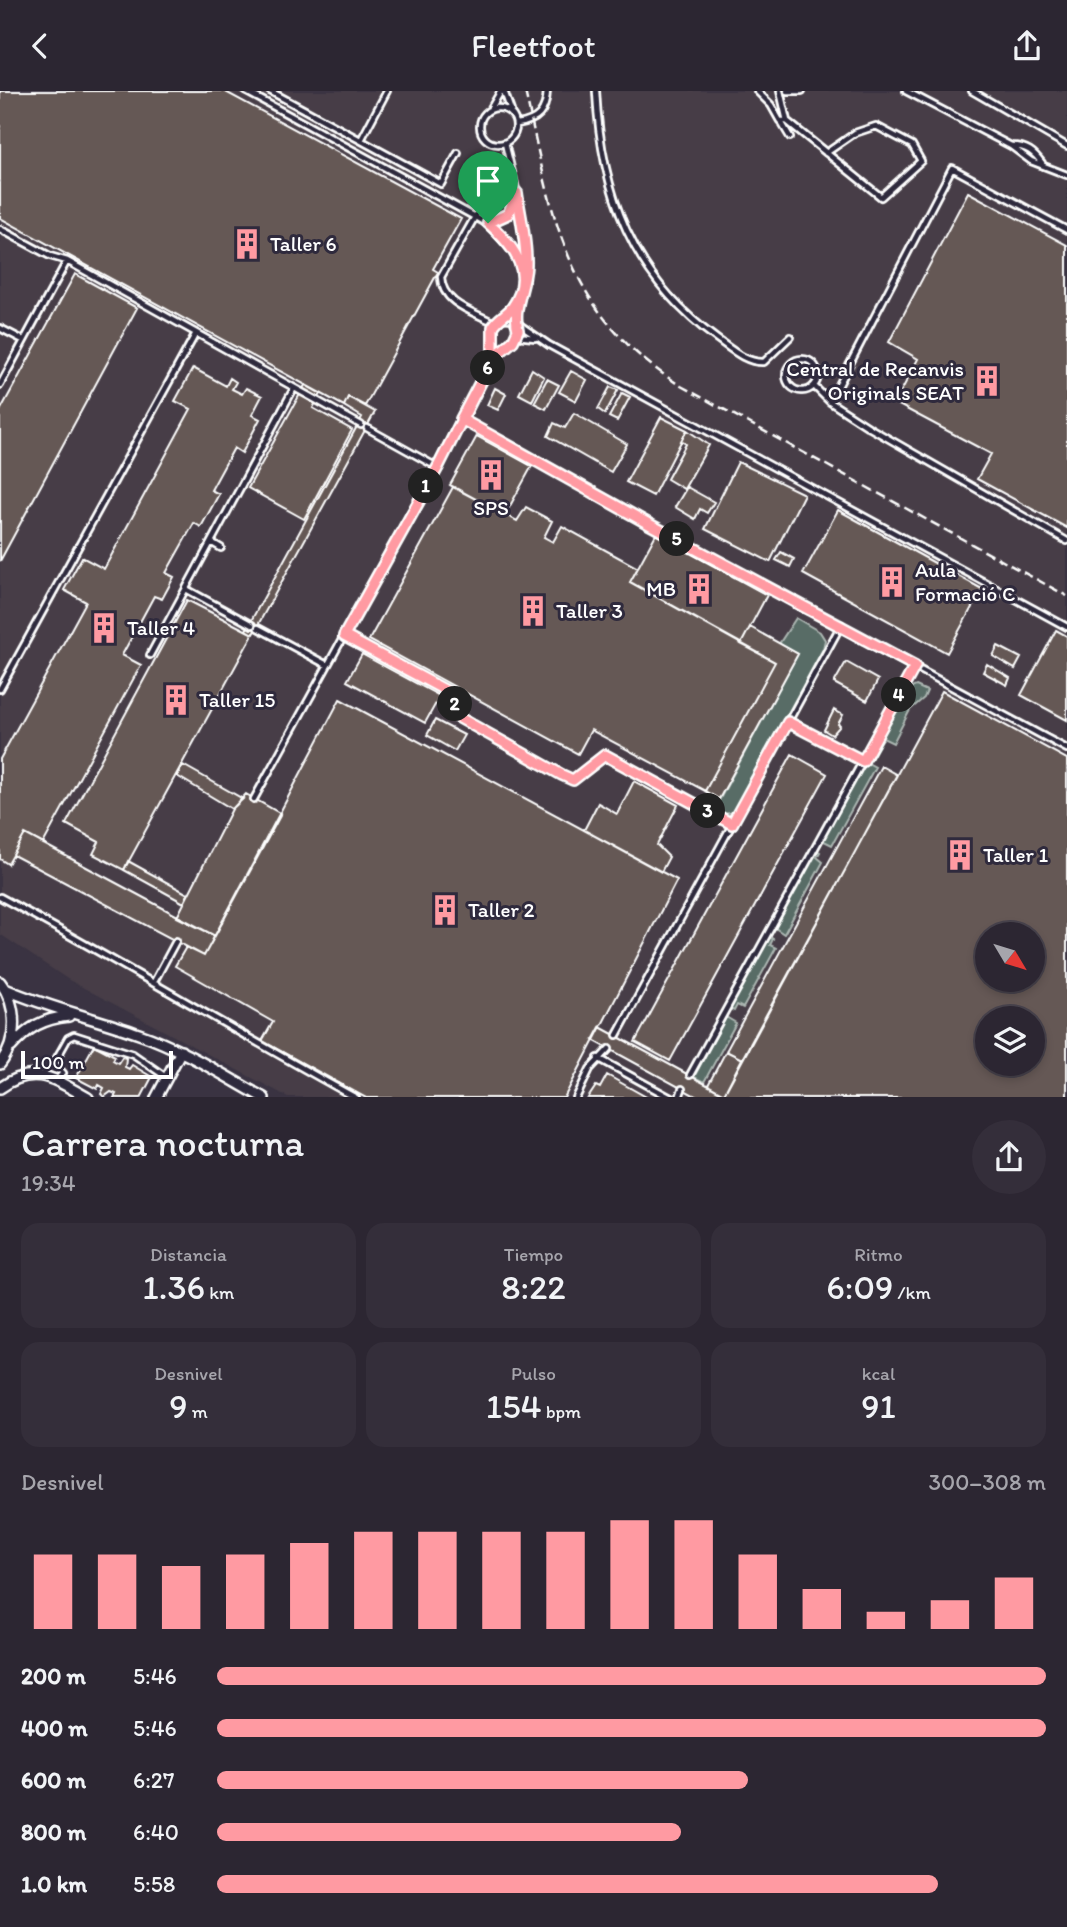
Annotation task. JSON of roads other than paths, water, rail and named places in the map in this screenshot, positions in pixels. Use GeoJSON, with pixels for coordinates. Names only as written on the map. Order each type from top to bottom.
{"type":"FeatureCollection","features":[{"type":"Feature","properties":{"kind":"street"},"geometry":{"type":"LineString","coordinates":[[3,985],[74,1015],[139,1034],[181,1051],[264,1097]]}},
{"type":"Feature","properties":{"kind":"street"},"geometry":{"type":"LineString","coordinates":[[3,985],[13,1012],[14,1031],[9,1050]]}},
{"type":"Feature","properties":{"kind":"street"},"geometry":{"type":"LineString","coordinates":[[1,1064],[24,1032],[44,1019],[74,1015]]}},
{"type":"Feature","properties":{"kind":"street"},"geometry":{"type":"LineString","coordinates":[[156,1097],[181,1051]]}},
{"type":"Feature","properties":{"kind":"street"},"geometry":{"type":"LineString","coordinates":[[0,1088],[17,1076],[34,1073],[57,1080],[88,1097]]}},
{"type":"Feature","properties":{"kind":"lane"},"geometry":{"type":"LineString","coordinates":[[245,91],[476,215],[488,223],[513,251],[525,277]]}},
{"type":"Feature","properties":{"kind":"lane"},"geometry":{"type":"LineString","coordinates":[[270,91],[441,184],[458,153]]}},
{"type":"Feature","properties":{"kind":"lane"},"geometry":{"type":"LineString","coordinates":[[361,140],[387,91]]}},
{"type":"Feature","properties":{"kind":"lane"},"geometry":{"type":"LineString","coordinates":[[502,91],[517,124],[514,135],[505,143],[488,141],[481,131],[481,119],[502,91]]}},
{"type":"Feature","properties":{"kind":"lane"},"geometry":{"type":"LineString","coordinates":[[517,124],[541,115],[546,107],[547,91]]}},
{"type":"Feature","properties":{"kind":"lane"},"geometry":{"type":"LineString","coordinates":[[596,91],[600,150],[616,208],[644,264],[671,297],[707,331],[740,355],[764,362],[790,337]]}},
{"type":"Feature","properties":{"kind":"lane"},"geometry":{"type":"LineString","coordinates":[[757,91],[771,105],[790,137]]}},
{"type":"Feature","properties":{"kind":"lane"},"geometry":{"type":"LineString","coordinates":[[780,91],[787,121],[826,153],[881,197],[921,161],[912,145],[876,126],[855,133],[826,153]]}},
{"type":"Feature","properties":{"kind":"lane"},"geometry":{"type":"LineString","coordinates":[[787,91],[802,91]]}},
{"type":"Feature","properties":{"kind":"lane"},"geometry":{"type":"LineString","coordinates":[[906,91],[1011,146],[1031,160],[1067,175]]}},
{"type":"Feature","properties":{"kind":"lane"},"geometry":{"type":"LineString","coordinates":[[972,91],[1067,146]]}},
{"type":"Feature","properties":{"kind":"lane"},"geometry":{"type":"LineString","coordinates":[[489,110],[505,108],[511,112]]}},
{"type":"Feature","properties":{"kind":"lane"},"geometry":{"type":"LineString","coordinates":[[780,121],[787,121]]}},
{"type":"Feature","properties":{"kind":"lane"},"geometry":{"type":"LineString","coordinates":[[505,143],[517,193],[526,253],[525,277],[519,296],[517,336]]}},
{"type":"Feature","properties":{"kind":"lane"},"geometry":{"type":"LineString","coordinates":[[830,402],[952,168],[1067,230]]}},
{"type":"Feature","properties":{"kind":"lane"},"geometry":{"type":"LineString","coordinates":[[488,223],[508,214],[517,193]]}},
{"type":"Feature","properties":{"kind":"lane"},"geometry":{"type":"LineString","coordinates":[[476,215],[442,277],[442,287],[452,301],[495,323]]}},
{"type":"Feature","properties":{"kind":"lane"},"geometry":{"type":"LineString","coordinates":[[0,229],[67,261],[361,425]]}},
{"type":"Feature","properties":{"kind":"lane"},"geometry":{"type":"LineString","coordinates":[[0,386],[67,261]]}},
{"type":"Feature","properties":{"kind":"lane"},"geometry":{"type":"LineString","coordinates":[[495,323],[519,296]]}},
{"type":"Feature","properties":{"kind":"lane"},"geometry":{"type":"LineString","coordinates":[[502,318],[1067,627]]}},
{"type":"Feature","properties":{"kind":"lane"},"geometry":{"type":"LineString","coordinates":[[493,358],[495,323]]}},
{"type":"Feature","properties":{"kind":"lane"},"geometry":{"type":"LineString","coordinates":[[0,328],[23,340]]}},
{"type":"Feature","properties":{"kind":"lane"},"geometry":{"type":"LineString","coordinates":[[0,689],[196,333]]}},
{"type":"Feature","properties":{"kind":"lane"},"geometry":{"type":"LineString","coordinates":[[254,799],[438,467],[493,358],[517,336],[536,338]]}},
{"type":"Feature","properties":{"kind":"lane"},"geometry":{"type":"LineString","coordinates":[[494,337],[502,343],[509,343]]}},
{"type":"Feature","properties":{"kind":"lane"},"geometry":{"type":"LineString","coordinates":[[805,359],[814,364],[818,375],[814,386],[802,391],[790,385],[786,372],[793,361],[805,359]]}},
{"type":"Feature","properties":{"kind":"lane"},"geometry":{"type":"LineString","coordinates":[[814,386],[830,402],[1001,506],[1067,541]]}},
{"type":"Feature","properties":{"kind":"lane"},"geometry":{"type":"LineString","coordinates":[[150,655],[294,388]]}},
{"type":"Feature","properties":{"kind":"lane"},"geometry":{"type":"LineString","coordinates":[[461,419],[649,524],[1067,749]]}},
{"type":"Feature","properties":{"kind":"lane"},"geometry":{"type":"LineString","coordinates":[[368,428],[438,467]]}},
{"type":"Feature","properties":{"kind":"lane"},"geometry":{"type":"LineString","coordinates":[[211,542],[221,548]]}},
{"type":"Feature","properties":{"kind":"lane"},"geometry":{"type":"LineString","coordinates":[[186,589],[252,625]]}},
{"type":"Feature","properties":{"kind":"lane"},"geometry":{"type":"LineString","coordinates":[[617,1035],[841,625]]}},
{"type":"Feature","properties":{"kind":"lane"},"geometry":{"type":"LineString","coordinates":[[258,628],[327,665]]}},
{"type":"Feature","properties":{"kind":"lane"},"geometry":{"type":"LineString","coordinates":[[344,636],[452,694],[454,713],[458,717],[573,780],[605,755],[732,824]]}},
{"type":"Feature","properties":{"kind":"lane"},"geometry":{"type":"LineString","coordinates":[[690,1075],[915,666]]}},
{"type":"Feature","properties":{"kind":"lane"},"geometry":{"type":"LineString","coordinates":[[788,722],[863,761]]}},
{"type":"Feature","properties":{"kind":"lane"},"geometry":{"type":"LineString","coordinates":[[0,897],[155,981],[187,1005],[356,1097]]}},
{"type":"Feature","properties":{"kind":"lane"},"geometry":{"type":"LineString","coordinates":[[155,981],[176,941]]}},
{"type":"Feature","properties":{"kind":"lane"},"geometry":{"type":"LineString","coordinates":[[57,1080],[63,1073],[54,1063],[68,1038],[74,1035],[133,1055],[167,1077]]}},
{"type":"Feature","properties":{"kind":"lane"},"geometry":{"type":"LineString","coordinates":[[576,1097],[598,1058],[609,1049]]}},
{"type":"Feature","properties":{"kind":"lane"},"geometry":{"type":"LineString","coordinates":[[598,1058],[671,1097]]}},
{"type":"Feature","properties":{"kind":"lane"},"geometry":{"type":"LineString","coordinates":[[679,1097],[682,1089]]}},
{"type":"Feature","properties":{"kind":"railway"},"geometry":{"type":"LineString","coordinates":[[525,91],[545,179],[569,258],[587,293],[611,326],[642,357],[681,386],[1067,596]]}},
{"type":"Feature","properties":{"kind":"place","name":"Taller 6"},"geometry":{"type":"Point","coordinates":[247,244]}},
{"type":"Feature","properties":{"kind":"place","name":"Central de Recanvis Originals SEAT"},"geometry":{"type":"Point","coordinates":[987,381]}},
{"type":"Feature","properties":{"kind":"place","name":"SPS"},"geometry":{"type":"Point","coordinates":[491,475]}},
{"type":"Feature","properties":{"kind":"place","name":"Aula Formació C"},"geometry":{"type":"Point","coordinates":[892,582]}},
{"type":"Feature","properties":{"kind":"place","name":"MB"},"geometry":{"type":"Point","coordinates":[699,589]}},
{"type":"Feature","properties":{"kind":"place","name":"Taller 3"},"geometry":{"type":"Point","coordinates":[533,611]}},
{"type":"Feature","properties":{"kind":"place","name":"Taller 4"},"geometry":{"type":"Point","coordinates":[104,628]}},
{"type":"Feature","properties":{"kind":"place","name":"Taller 15"},"geometry":{"type":"Point","coordinates":[176,700]}},
{"type":"Feature","properties":{"kind":"place","name":"Taller 1"},"geometry":{"type":"Point","coordinates":[960,855]}},
{"type":"Feature","properties":{"kind":"place","name":"Taller 2"},"geometry":{"type":"Point","coordinates":[445,910]}}]}
